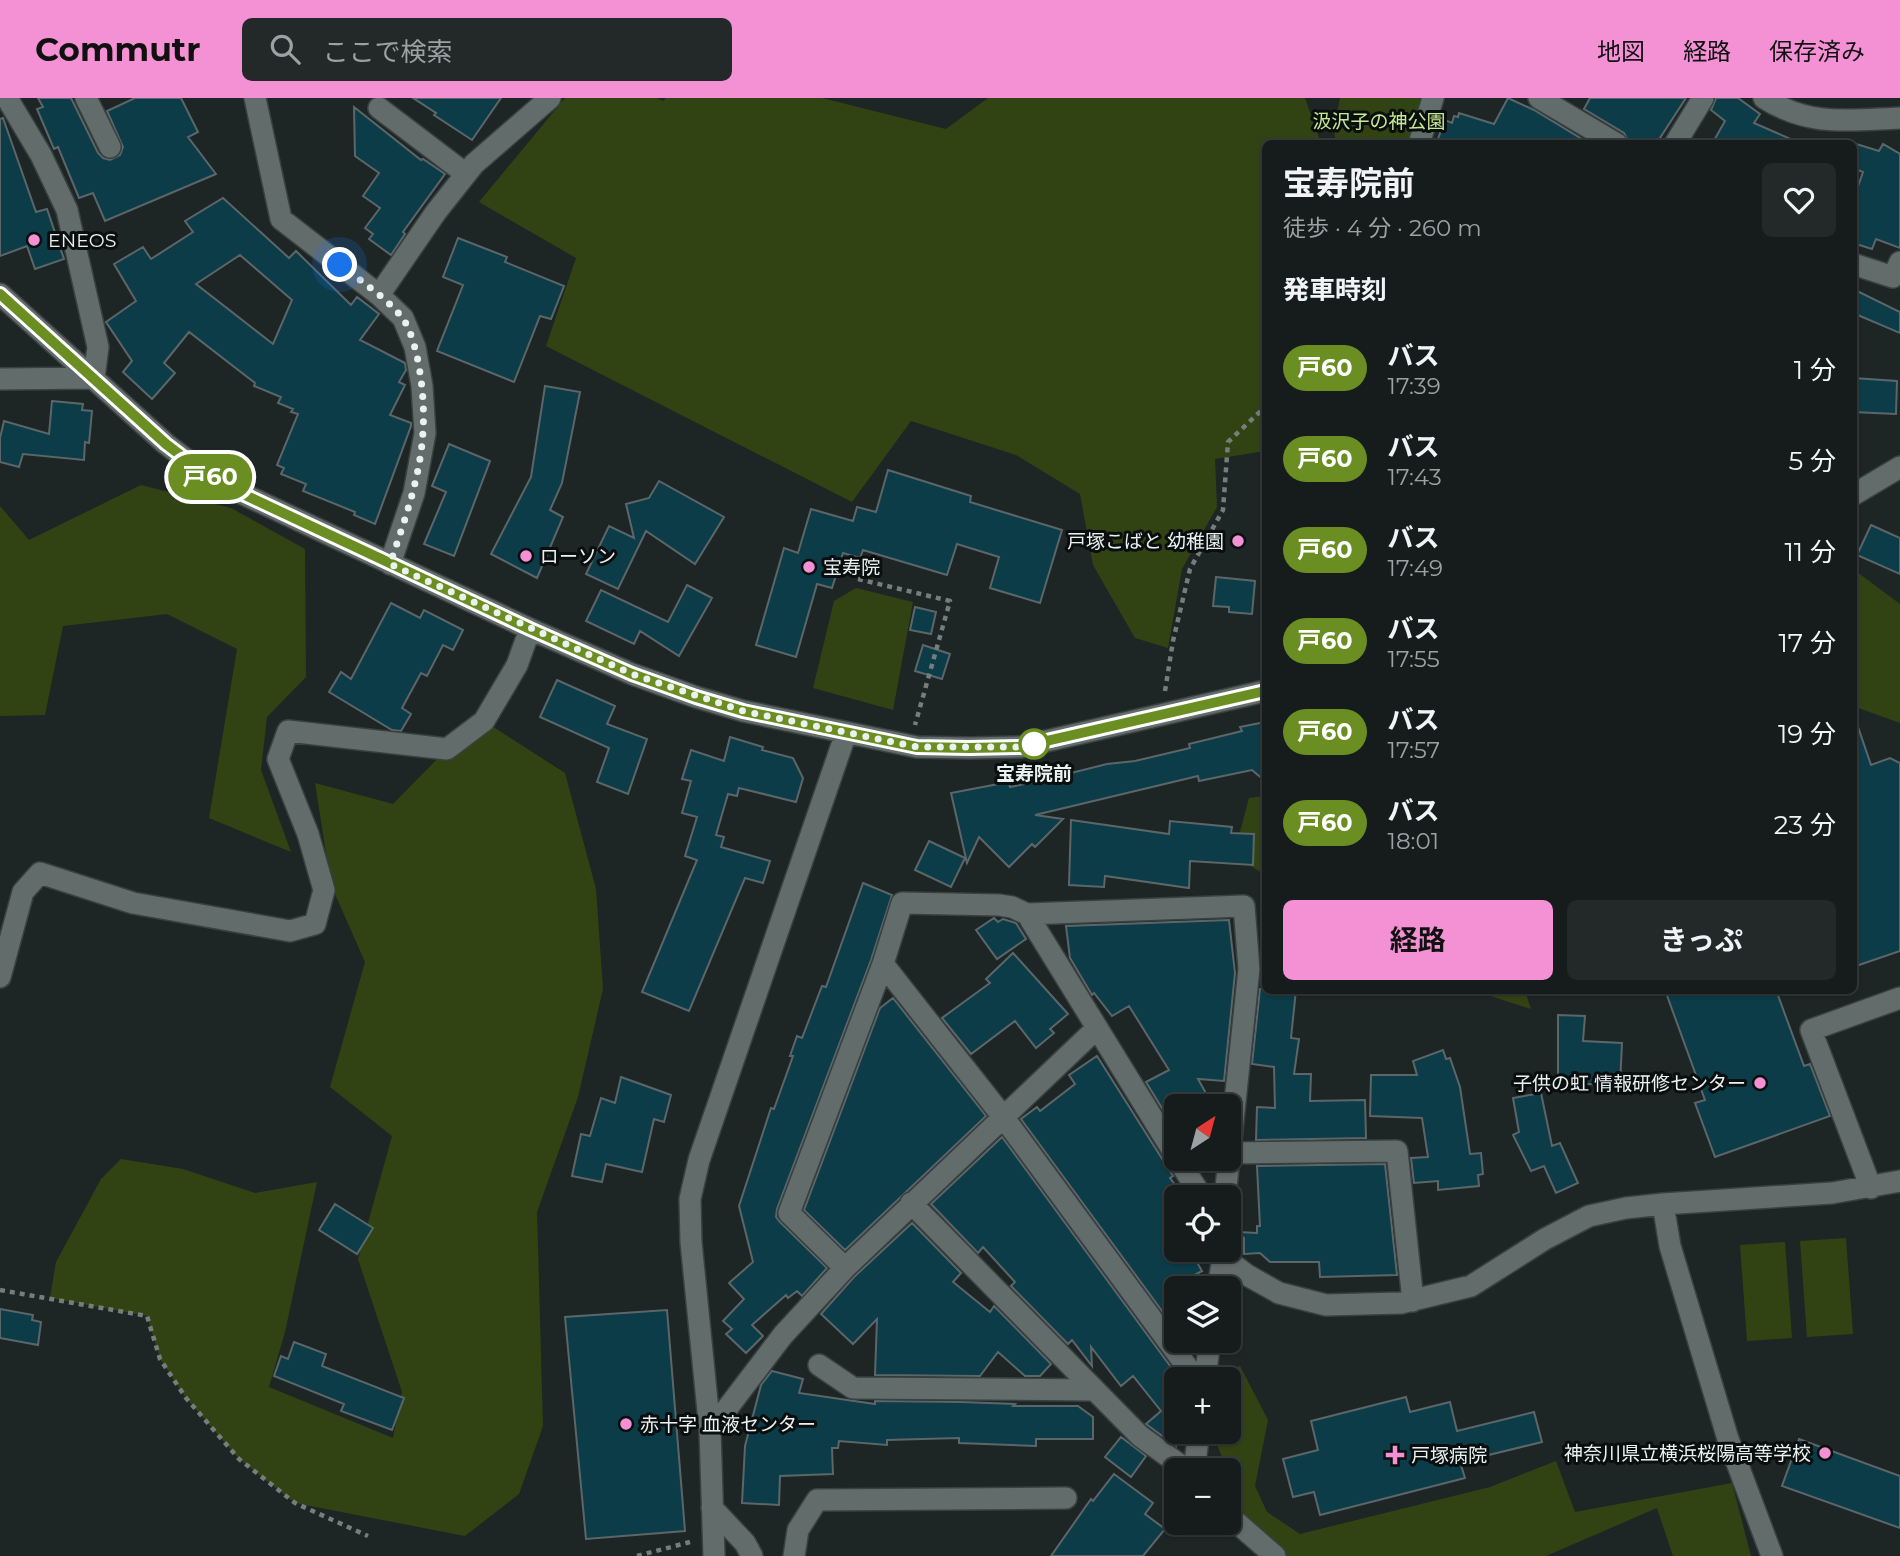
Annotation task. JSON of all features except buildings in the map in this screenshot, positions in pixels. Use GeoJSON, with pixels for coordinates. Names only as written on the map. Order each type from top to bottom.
{"type":"FeatureCollection","features":[{"type":"Feature","properties":{"kind":"street"},"geometry":{"type":"LineString","coordinates":[[86,98],[110,147]]}},
{"type":"Feature","properties":{"kind":"street"},"geometry":{"type":"LineString","coordinates":[[255,98],[281,219],[379,295],[403,318],[415,347],[422,386],[425,433],[414,493],[390,564]]}},
{"type":"Feature","properties":{"kind":"street"},"geometry":{"type":"LineString","coordinates":[[379,295],[436,212],[466,174],[550,98]]}},
{"type":"Feature","properties":{"kind":"street"},"geometry":{"type":"LineString","coordinates":[[1420,140],[1433,98]]}},
{"type":"Feature","properties":{"kind":"street"},"geometry":{"type":"LineString","coordinates":[[1539,98],[1610,140]]}},
{"type":"Feature","properties":{"kind":"street"},"geometry":{"type":"LineString","coordinates":[[1677,140],[1703,98]]}},
{"type":"Feature","properties":{"kind":"street"},"geometry":{"type":"LineString","coordinates":[[1765,98],[1784,111],[1822,121],[1900,118]]}},
{"type":"Feature","properties":{"kind":"street"},"geometry":{"type":"LineString","coordinates":[[14,100],[67,210],[98,347],[94,378]]}},
{"type":"Feature","properties":{"kind":"street"},"geometry":{"type":"LineString","coordinates":[[391,109],[466,174]]}},
{"type":"Feature","properties":{"kind":"street"},"geometry":{"type":"LineString","coordinates":[[1857,265],[1893,277],[1900,262]]}},
{"type":"Feature","properties":{"kind":"street"},"geometry":{"type":"LineString","coordinates":[[0,294],[166,444],[213,480],[530,629],[632,674],[696,697],[743,711],[909,745],[1020,747],[1262,692]]}},
{"type":"Feature","properties":{"kind":"street"},"geometry":{"type":"LineString","coordinates":[[0,379],[94,378]]}},
{"type":"Feature","properties":{"kind":"street"},"geometry":{"type":"LineString","coordinates":[[1857,493],[1900,467]]}},
{"type":"Feature","properties":{"kind":"street"},"geometry":{"type":"LineString","coordinates":[[0,976],[23,892],[40,873],[133,903],[290,931],[315,923],[324,890],[308,834],[278,759],[288,731],[447,749],[484,721],[517,665],[530,629]]}},
{"type":"Feature","properties":{"kind":"street"},"geometry":{"type":"LineString","coordinates":[[713,1546],[710,1431],[691,1242],[690,1199],[699,1160],[846,733]]}},
{"type":"Feature","properties":{"kind":"street"},"geometry":{"type":"LineString","coordinates":[[845,1268],[789,1213],[883,964],[902,903],[999,905],[1027,914],[1244,905],[1249,969],[1237,1094]]}},
{"type":"Feature","properties":{"kind":"street"},"geometry":{"type":"LineString","coordinates":[[1027,914],[1164,1136]]}},
{"type":"Feature","properties":{"kind":"street"},"geometry":{"type":"LineString","coordinates":[[883,964],[1004,1118],[1187,1367]]}},
{"type":"Feature","properties":{"kind":"street"},"geometry":{"type":"LineString","coordinates":[[1871,1188],[1811,1030],[1900,998]]}},
{"type":"Feature","properties":{"kind":"street"},"geometry":{"type":"LineString","coordinates":[[710,1431],[783,1335],[845,1268],[1096,1029]]}},
{"type":"Feature","properties":{"kind":"street"},"geometry":{"type":"LineString","coordinates":[[1241,1153],[1397,1151],[1413,1301]]}},
{"type":"Feature","properties":{"kind":"street"},"geometry":{"type":"LineString","coordinates":[[1233,1262],[1247,1275],[1279,1293],[1326,1306],[1401,1303],[1471,1286],[1545,1239],[1589,1216],[1663,1204],[1832,1193],[1900,1181]]}},
{"type":"Feature","properties":{"kind":"street"},"geometry":{"type":"LineString","coordinates":[[911,1203],[1140,1436],[1170,1458]]}},
{"type":"Feature","properties":{"kind":"street"},"geometry":{"type":"LineString","coordinates":[[1663,1204],[1670,1246],[1728,1439],[1772,1556]]}},
{"type":"Feature","properties":{"kind":"street"},"geometry":{"type":"LineString","coordinates":[[819,1365],[853,1388],[1094,1390]]}},
{"type":"Feature","properties":{"kind":"street"},"geometry":{"type":"LineString","coordinates":[[794,1556],[798,1530],[817,1500],[1066,1498]]}},
{"type":"Feature","properties":{"kind":"street"},"geometry":{"type":"LineString","coordinates":[[712,1508],[745,1543],[752,1556]]}},
{"type":"Feature","properties":{"kind":"street"},"geometry":{"type":"LineString","coordinates":[[1241,1526],[1275,1556]]}},
{"type":"Feature","properties":{"kind":"path"},"geometry":{"type":"LineString","coordinates":[[1161,716],[1173,640],[1190,569],[1223,510],[1228,442],[1262,410]]}},
{"type":"Feature","properties":{"kind":"path"},"geometry":{"type":"LineString","coordinates":[[858,579],[950,601],[909,745]]}},
{"type":"Feature","properties":{"kind":"path"},"geometry":{"type":"LineString","coordinates":[[0,1290],[147,1316],[160,1359],[186,1398],[239,1459],[295,1503],[368,1536]]}},
{"type":"Feature","properties":{"kind":"path"},"geometry":{"type":"LineString","coordinates":[[636,1556],[713,1546]]}},
{"type":"Feature","properties":{"kind":"green space"},"geometry":{"type":"Polygon","coordinates":[[[565,98],[657,98],[663,101],[666,98],[822,98],[946,129],[988,98],[1305,98],[1320,140],[1262,140],[1262,451],[1215,459],[1217,507],[1182,569],[1168,648],[1135,638],[1093,565],[1080,494],[1016,455],[911,421],[852,502],[546,346],[576,258],[479,202],[565,98]]]}},
{"type":"Feature","properties":{"kind":"green space","name":"汲沢子の神公園"},"geometry":{"type":"Polygon","coordinates":[[[1340,98],[1425,98],[1412,140],[1336,140],[1334,130],[1340,98]]]}},
{"type":"Feature","properties":{"kind":"green space"},"geometry":{"type":"Polygon","coordinates":[[[141,485],[231,508],[305,549],[306,677],[267,717],[261,770],[291,852],[209,818],[237,649],[167,614],[63,626],[45,715],[0,716],[0,506],[29,540],[141,485]]]}},
{"type":"Feature","properties":{"kind":"green space"},"geometry":{"type":"Polygon","coordinates":[[[1857,572],[1900,604],[1900,723],[1857,707],[1857,572]]]}},
{"type":"Feature","properties":{"kind":"green space"},"geometry":{"type":"Polygon","coordinates":[[[856,588],[913,602],[893,710],[813,688],[834,601],[856,588]]]}},
{"type":"Feature","properties":{"kind":"green space"},"geometry":{"type":"Polygon","coordinates":[[[484,721],[565,773],[596,889],[603,989],[578,1097],[537,1212],[543,1426],[519,1494],[465,1536],[295,1503],[239,1459],[186,1398],[160,1359],[147,1316],[50,1298],[56,1262],[101,1179],[121,1159],[183,1169],[255,1193],[317,1182],[285,1332],[269,1387],[393,1438],[402,1392],[358,1259],[392,1136],[330,1087],[365,962],[331,885],[315,783],[393,804],[447,749],[484,721]]]}},
{"type":"Feature","properties":{"kind":"green space"},"geometry":{"type":"Polygon","coordinates":[[[1262,796],[1262,873],[1234,855],[1249,798],[1262,796]]]}},
{"type":"Feature","properties":{"kind":"green space"},"geometry":{"type":"Polygon","coordinates":[[[1484,994],[1526,994],[1531,1009],[1484,994]]]}},
{"type":"Feature","properties":{"kind":"green space"},"geometry":{"type":"Polygon","coordinates":[[[1846,1238],[1853,1334],[1807,1337],[1800,1241],[1846,1238]]]}},
{"type":"Feature","properties":{"kind":"green space"},"geometry":{"type":"Polygon","coordinates":[[[1785,1242],[1792,1338],[1747,1341],[1740,1245],[1785,1242]]]}},
{"type":"Feature","properties":{"kind":"green space"},"geometry":{"type":"Polygon","coordinates":[[[1241,1368],[1268,1420],[1255,1486],[1267,1512],[1300,1534],[1490,1487],[1556,1461],[1575,1512],[1732,1483],[1751,1556],[1673,1556],[1657,1508],[1546,1556],[1278,1556],[1246,1518],[1241,1505],[1241,1458],[1222,1458],[1218,1444],[1241,1444],[1241,1368]]]}},
{"type":"Feature","properties":{"kind":"bus line","name":"戸60"},"geometry":{"type":"LineString","coordinates":[[0,294],[166,444],[213,480],[261,505],[530,629],[632,674],[696,697],[743,711],[917,747],[969,748],[1020,747],[1262,692]]}},
{"type":"Feature","properties":{"kind":"place","name":"ENEOS"},"geometry":{"type":"Point","coordinates":[34,240]}},
{"type":"Feature","properties":{"kind":"place","name":"戸塚こばと 幼稚園"},"geometry":{"type":"Point","coordinates":[1238,541]}},
{"type":"Feature","properties":{"kind":"place","name":"ローソン"},"geometry":{"type":"Point","coordinates":[526,556]}},
{"type":"Feature","properties":{"kind":"place","name":"宝寿院"},"geometry":{"type":"Point","coordinates":[809,567]}},
{"type":"Feature","properties":{"kind":"place","name":"宝寿院前"},"geometry":{"type":"Point","coordinates":[1034,744]}},
{"type":"Feature","properties":{"kind":"place","name":"子供の虹 情報研修センター"},"geometry":{"type":"Point","coordinates":[1760,1083]}},
{"type":"Feature","properties":{"kind":"place","name":"赤十字 血液センター"},"geometry":{"type":"Point","coordinates":[626,1424]}},
{"type":"Feature","properties":{"kind":"place","name":"神奈川県立横浜桜陽高等学校"},"geometry":{"type":"Point","coordinates":[1825,1453]}},
{"type":"Feature","properties":{"kind":"place","name":"戸塚病院"},"geometry":{"type":"Point","coordinates":[1395,1455]}},
{"type":"Feature","properties":{"kind":"route"},"geometry":{"type":"LineString","coordinates":[[340,265],[379,295],[403,318],[415,347],[422,386],[425,433],[414,493],[390,564],[632,674],[743,711],[917,747],[1020,747],[1047,741],[1034,744]]}}]}
